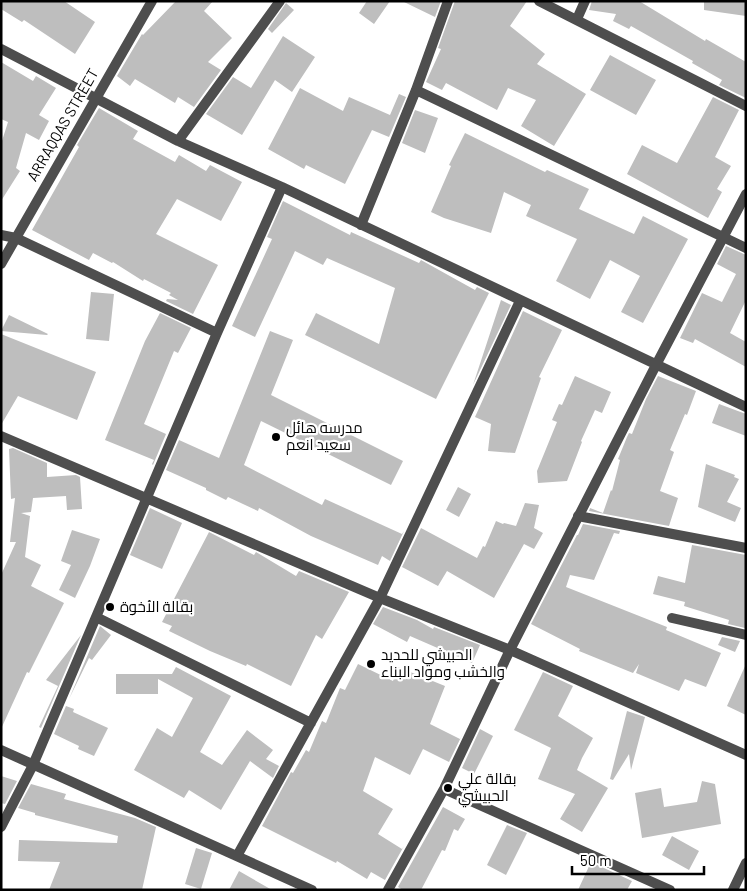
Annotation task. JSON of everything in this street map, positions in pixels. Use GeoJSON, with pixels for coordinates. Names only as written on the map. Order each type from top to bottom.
{"type":"FeatureCollection","features":[{"type":"Feature","properties":{"kind":"street","name":"ARRAQQAS STREET"},"geometry":{"type":"LineString","coordinates":[[1,264],[152,1]]}},
{"type":"Feature","properties":{"kind":"street"},"geometry":{"type":"LineString","coordinates":[[178,141],[280,1]]}},
{"type":"Feature","properties":{"kind":"street"},"geometry":{"type":"LineString","coordinates":[[361,225],[416,90],[448,1]]}},
{"type":"Feature","properties":{"kind":"street"},"geometry":{"type":"LineString","coordinates":[[539,1],[746,106]]}},
{"type":"Feature","properties":{"kind":"street"},"geometry":{"type":"LineString","coordinates":[[577,19],[585,1]]}},
{"type":"Feature","properties":{"kind":"street"},"geometry":{"type":"LineString","coordinates":[[1,49],[178,141],[282,187],[746,407]]}},
{"type":"Feature","properties":{"kind":"street"},"geometry":{"type":"LineString","coordinates":[[416,90],[746,248]]}},
{"type":"Feature","properties":{"kind":"street"},"geometry":{"type":"LineString","coordinates":[[1,827],[33,765],[216,333],[282,187]]}},
{"type":"Feature","properties":{"kind":"street"},"geometry":{"type":"LineString","coordinates":[[388,890],[444,789],[510,650],[578,516],[746,194]]}},
{"type":"Feature","properties":{"kind":"street"},"geometry":{"type":"LineString","coordinates":[[1,235],[16,238],[216,333]]}},
{"type":"Feature","properties":{"kind":"street"},"geometry":{"type":"LineString","coordinates":[[237,856],[380,598],[520,301]]}},
{"type":"Feature","properties":{"kind":"street"},"geometry":{"type":"LineString","coordinates":[[1,436],[380,598],[510,650],[746,755]]}},
{"type":"Feature","properties":{"kind":"street"},"geometry":{"type":"LineString","coordinates":[[578,516],[746,548]]}},
{"type":"Feature","properties":{"kind":"street"},"geometry":{"type":"LineString","coordinates":[[96,617],[311,724]]}},
{"type":"Feature","properties":{"kind":"street"},"geometry":{"type":"LineString","coordinates":[[672,618],[746,635]]}},
{"type":"Feature","properties":{"kind":"street"},"geometry":{"type":"LineString","coordinates":[[1,750],[312,890]]}},
{"type":"Feature","properties":{"kind":"street"},"geometry":{"type":"LineString","coordinates":[[444,789],[670,890]]}},
{"type":"Feature","properties":{"kind":"street"},"geometry":{"type":"LineString","coordinates":[[733,890],[746,863]]}},
{"type":"Feature","properties":{"kind":"building"},"geometry":{"type":"Polygon","coordinates":[[[1,1],[64,1],[95,22],[75,54],[24,20],[22,22],[1,9],[1,1]]]}},
{"type":"Feature","properties":{"kind":"building"},"geometry":{"type":"Polygon","coordinates":[[[176,1],[213,1],[204,11],[232,38],[208,62],[221,70],[194,107],[178,97],[175,103],[135,79],[130,86],[117,76],[142,34],[176,1]]]}},
{"type":"Feature","properties":{"kind":"building"},"geometry":{"type":"Polygon","coordinates":[[[367,1],[390,1],[374,24],[359,13],[367,1]]]}},
{"type":"Feature","properties":{"kind":"building"},"geometry":{"type":"Polygon","coordinates":[[[402,1],[441,1],[435,17],[402,1]]]}},
{"type":"Feature","properties":{"kind":"building"},"geometry":{"type":"Polygon","coordinates":[[[455,1],[527,1],[510,26],[545,54],[537,64],[586,94],[554,146],[521,126],[536,100],[508,88],[497,110],[446,83],[442,90],[426,82],[441,49],[438,48],[455,1]]]}},
{"type":"Feature","properties":{"kind":"building"},"geometry":{"type":"Polygon","coordinates":[[[592,1],[639,1],[705,41],[706,39],[746,62],[746,98],[719,85],[722,80],[692,63],[693,61],[631,26],[629,29],[613,21],[616,14],[589,10],[592,1]]]}},
{"type":"Feature","properties":{"kind":"building"},"geometry":{"type":"Polygon","coordinates":[[[704,1],[746,1],[746,16],[704,10],[704,1]]]}},
{"type":"Feature","properties":{"kind":"building"},"geometry":{"type":"Polygon","coordinates":[[[286,3],[294,10],[272,33],[268,29],[286,3]]]}},
{"type":"Feature","properties":{"kind":"building"},"geometry":{"type":"Polygon","coordinates":[[[283,36],[315,57],[292,92],[275,80],[242,135],[206,114],[233,77],[251,88],[283,36]]]}},
{"type":"Feature","properties":{"kind":"building"},"geometry":{"type":"Polygon","coordinates":[[[610,55],[656,80],[636,115],[590,90],[610,55]]]}},
{"type":"Feature","properties":{"kind":"building"},"geometry":{"type":"Polygon","coordinates":[[[1,62],[33,81],[36,76],[56,88],[39,115],[49,121],[39,140],[26,133],[16,168],[20,171],[1,201],[1,144],[8,122],[1,119],[1,62]]]}},
{"type":"Feature","properties":{"kind":"building"},"geometry":{"type":"Polygon","coordinates":[[[300,88],[343,111],[349,97],[390,115],[399,94],[406,97],[389,137],[372,130],[345,184],[306,165],[304,169],[268,149],[300,88]]]}},
{"type":"Feature","properties":{"kind":"building"},"geometry":{"type":"Polygon","coordinates":[[[713,97],[739,110],[715,157],[731,166],[717,189],[722,192],[708,218],[627,174],[642,145],[677,163],[713,97]]]}},
{"type":"Feature","properties":{"kind":"building"},"geometry":{"type":"Polygon","coordinates":[[[99,108],[138,131],[133,139],[175,162],[179,155],[206,171],[210,165],[242,182],[221,221],[177,199],[156,234],[218,265],[193,314],[166,301],[167,299],[178,300],[169,295],[171,293],[144,279],[143,281],[113,262],[93,253],[89,260],[32,230],[99,108]]]}},
{"type":"Feature","properties":{"kind":"building"},"geometry":{"type":"Polygon","coordinates":[[[415,110],[438,118],[425,153],[402,143],[415,110]]]}},
{"type":"Feature","properties":{"kind":"building"},"geometry":{"type":"Polygon","coordinates":[[[465,133],[545,172],[547,170],[589,189],[579,209],[634,234],[643,216],[688,239],[643,323],[621,312],[640,276],[610,260],[590,299],[556,281],[577,239],[526,216],[531,205],[504,192],[491,233],[431,212],[451,166],[449,165],[465,133]]]}},
{"type":"Feature","properties":{"kind":"building"},"geometry":{"type":"Polygon","coordinates":[[[283,201],[350,235],[351,232],[419,263],[421,260],[475,290],[477,287],[489,293],[436,399],[305,335],[316,313],[379,344],[395,288],[327,258],[323,265],[295,251],[255,337],[232,326],[272,239],[267,237],[283,201]]]}},
{"type":"Feature","properties":{"kind":"building"},"geometry":{"type":"Polygon","coordinates":[[[726,246],[746,255],[746,300],[730,333],[746,342],[746,367],[695,339],[693,343],[680,338],[702,293],[722,302],[736,274],[717,264],[726,246]]]}},
{"type":"Feature","properties":{"kind":"building"},"geometry":{"type":"Polygon","coordinates":[[[91,292],[114,294],[109,341],[86,339],[91,292]]]}},
{"type":"Feature","properties":{"kind":"building"},"geometry":{"type":"Polygon","coordinates":[[[501,300],[511,305],[473,385],[501,300]]]}},
{"type":"Feature","properties":{"kind":"building"},"geometry":{"type":"Polygon","coordinates":[[[523,311],[562,330],[539,377],[541,378],[515,453],[488,451],[491,424],[475,417],[523,311]]]}},
{"type":"Feature","properties":{"kind":"building"},"geometry":{"type":"Polygon","coordinates":[[[160,313],[191,328],[178,353],[174,351],[144,424],[166,434],[153,465],[154,460],[105,440],[145,341],[160,313]]]}},
{"type":"Feature","properties":{"kind":"building"},"geometry":{"type":"Polygon","coordinates":[[[9,315],[48,334],[1,331],[9,315]]]}},
{"type":"Feature","properties":{"kind":"building"},"geometry":{"type":"Polygon","coordinates":[[[270,331],[293,340],[271,395],[403,461],[391,485],[261,421],[244,465],[322,505],[325,499],[402,534],[404,531],[390,561],[382,556],[378,565],[311,536],[259,508],[258,511],[228,497],[226,500],[206,490],[206,488],[166,470],[179,440],[219,458],[270,331]]]}},
{"type":"Feature","properties":{"kind":"building"},"geometry":{"type":"Polygon","coordinates":[[[1,334],[96,372],[77,420],[18,396],[1,425],[1,334]]]}},
{"type":"Feature","properties":{"kind":"building"},"geometry":{"type":"Polygon","coordinates":[[[575,376],[611,392],[602,413],[595,410],[581,441],[567,481],[538,483],[537,471],[557,422],[552,420],[559,404],[562,405],[575,376]]]}},
{"type":"Feature","properties":{"kind":"building"},"geometry":{"type":"Polygon","coordinates":[[[658,376],[696,391],[670,450],[674,452],[660,491],[678,498],[669,526],[589,511],[590,508],[603,513],[612,491],[620,460],[618,459],[629,433],[632,434],[646,399],[658,376]]]}},
{"type":"Feature","properties":{"kind":"building"},"geometry":{"type":"Polygon","coordinates":[[[719,404],[746,414],[746,436],[712,423],[719,404]]]}},
{"type":"Feature","properties":{"kind":"building"},"geometry":{"type":"Polygon","coordinates":[[[13,448],[47,463],[47,477],[76,475],[80,477],[82,509],[67,510],[66,496],[33,498],[31,512],[21,513],[30,516],[25,557],[41,565],[31,586],[64,603],[29,673],[27,672],[1,729],[1,575],[16,542],[10,542],[15,498],[11,499],[9,449],[13,448]]]}},
{"type":"Feature","properties":{"kind":"building"},"geometry":{"type":"Polygon","coordinates":[[[706,464],[735,475],[734,477],[739,479],[727,502],[741,508],[735,522],[698,507],[706,464]]]}},
{"type":"Feature","properties":{"kind":"building"},"geometry":{"type":"Polygon","coordinates":[[[458,487],[471,494],[459,517],[446,510],[458,487]]]}},
{"type":"Feature","properties":{"kind":"building"},"geometry":{"type":"Polygon","coordinates":[[[525,503],[539,505],[534,528],[543,533],[534,549],[524,544],[494,598],[447,571],[438,586],[402,567],[421,528],[477,558],[483,546],[485,547],[496,521],[516,526],[525,503]]]}},
{"type":"Feature","properties":{"kind":"building"},"geometry":{"type":"Polygon","coordinates":[[[150,508],[182,523],[162,569],[130,555],[150,508]]]}},
{"type":"Feature","properties":{"kind":"building"},"geometry":{"type":"Polygon","coordinates":[[[583,524],[620,531],[619,534],[614,533],[594,580],[570,575],[566,587],[667,627],[666,630],[721,653],[706,687],[685,679],[679,691],[636,673],[639,664],[633,673],[579,651],[580,649],[531,624],[583,524]]]}},
{"type":"Feature","properties":{"kind":"building"},"geometry":{"type":"Polygon","coordinates":[[[72,530],[100,539],[75,598],[59,590],[71,565],[61,561],[72,530]]]}},
{"type":"Feature","properties":{"kind":"building"},"geometry":{"type":"Polygon","coordinates":[[[209,532],[254,555],[256,552],[296,576],[299,571],[349,592],[322,639],[316,635],[291,686],[247,664],[246,666],[210,651],[169,631],[172,626],[162,622],[209,532]]]}},
{"type":"Feature","properties":{"kind":"building"},"geometry":{"type":"Polygon","coordinates":[[[692,545],[746,555],[745,628],[728,624],[729,620],[684,606],[685,602],[653,594],[658,576],[685,583],[692,545]]]}},
{"type":"Feature","properties":{"kind":"building"},"geometry":{"type":"Polygon","coordinates":[[[383,607],[417,620],[433,629],[434,627],[480,645],[472,663],[410,636],[407,642],[373,624],[383,607]]]}},
{"type":"Feature","properties":{"kind":"building"},"geometry":{"type":"Polygon","coordinates":[[[100,626],[111,635],[92,660],[89,658],[69,699],[100,626]]]}},
{"type":"Feature","properties":{"kind":"building"},"geometry":{"type":"Polygon","coordinates":[[[81,635],[41,728],[39,727],[58,686],[46,680],[81,635]]]}},
{"type":"Feature","properties":{"kind":"building"},"geometry":{"type":"Polygon","coordinates":[[[722,637],[740,641],[735,652],[718,645],[722,637]]]}},
{"type":"Feature","properties":{"kind":"building"},"geometry":{"type":"Polygon","coordinates":[[[358,664],[393,681],[398,667],[445,686],[430,724],[460,739],[465,729],[449,762],[423,749],[410,775],[375,757],[363,791],[393,809],[378,834],[402,849],[404,846],[385,880],[371,872],[367,879],[337,861],[336,863],[262,826],[291,772],[293,773],[306,750],[309,752],[322,721],[326,723],[340,688],[345,690],[358,664]]]}},
{"type":"Feature","properties":{"kind":"building"},"geometry":{"type":"Polygon","coordinates":[[[746,664],[746,715],[727,706],[746,664]]]}},
{"type":"Feature","properties":{"kind":"building"},"geometry":{"type":"Polygon","coordinates":[[[176,667],[231,696],[200,752],[222,765],[247,730],[273,750],[266,759],[279,766],[273,778],[250,761],[221,810],[189,790],[184,798],[134,770],[157,728],[172,737],[193,698],[158,679],[158,694],[116,694],[116,674],[172,674],[176,667]]]}},
{"type":"Feature","properties":{"kind":"building"},"geometry":{"type":"Polygon","coordinates":[[[543,672],[573,686],[558,716],[593,738],[577,770],[608,788],[582,832],[560,819],[575,794],[538,779],[551,748],[514,730],[543,672]]]}},
{"type":"Feature","properties":{"kind":"building"},"geometry":{"type":"Polygon","coordinates":[[[66,706],[74,709],[73,712],[108,728],[94,756],[78,749],[79,746],[54,734],[66,706]]]}},
{"type":"Feature","properties":{"kind":"building"},"geometry":{"type":"Polygon","coordinates":[[[627,711],[645,717],[631,770],[629,754],[613,780],[610,779],[627,711]]]}},
{"type":"Feature","properties":{"kind":"building"},"geometry":{"type":"Polygon","coordinates":[[[480,729],[493,736],[474,774],[462,768],[480,729]]]}},
{"type":"Feature","properties":{"kind":"building"},"geometry":{"type":"Polygon","coordinates":[[[1,776],[17,781],[5,804],[1,803],[1,776]]]}},
{"type":"Feature","properties":{"kind":"building"},"geometry":{"type":"Polygon","coordinates":[[[702,781],[715,784],[721,824],[642,838],[635,793],[661,788],[664,807],[697,802],[702,781]]]}},
{"type":"Feature","properties":{"kind":"building"},"geometry":{"type":"Polygon","coordinates":[[[31,784],[66,794],[64,799],[135,818],[156,827],[142,890],[49,890],[60,862],[18,861],[19,840],[117,843],[118,836],[35,815],[35,813],[18,808],[31,784]]]}},
{"type":"Feature","properties":{"kind":"building"},"geometry":{"type":"Polygon","coordinates":[[[443,807],[465,819],[458,831],[454,829],[445,851],[442,850],[421,890],[403,890],[398,887],[443,807]]]}},
{"type":"Feature","properties":{"kind":"building"},"geometry":{"type":"Polygon","coordinates":[[[507,825],[527,833],[506,875],[487,865],[507,825]]]}},
{"type":"Feature","properties":{"kind":"building"},"geometry":{"type":"Polygon","coordinates":[[[672,836],[699,851],[689,870],[662,855],[672,836]]]}},
{"type":"Feature","properties":{"kind":"building"},"geometry":{"type":"Polygon","coordinates":[[[196,848],[212,853],[201,889],[185,884],[196,848]]]}},
{"type":"Feature","properties":{"kind":"building"},"geometry":{"type":"Polygon","coordinates":[[[591,862],[632,881],[627,890],[578,890],[591,862]]]}},
{"type":"Feature","properties":{"kind":"building"},"geometry":{"type":"Polygon","coordinates":[[[239,871],[272,890],[229,890],[239,871]]]}},
{"type":"Feature","properties":{"kind":"place","name":"مدرسه هائل سعيد انعم"},"geometry":{"type":"Point","coordinates":[276,437]}},
{"type":"Feature","properties":{"kind":"place","name":"بقالة الأخوة"},"geometry":{"type":"Point","coordinates":[110,607]}},
{"type":"Feature","properties":{"kind":"place","name":"الحبيشي للحديد والخشب ومواد البناء"},"geometry":{"type":"Point","coordinates":[371,664]}},
{"type":"Feature","properties":{"kind":"place","name":"بقالة علي الحبيشي"},"geometry":{"type":"Point","coordinates":[448,788]}}]}
